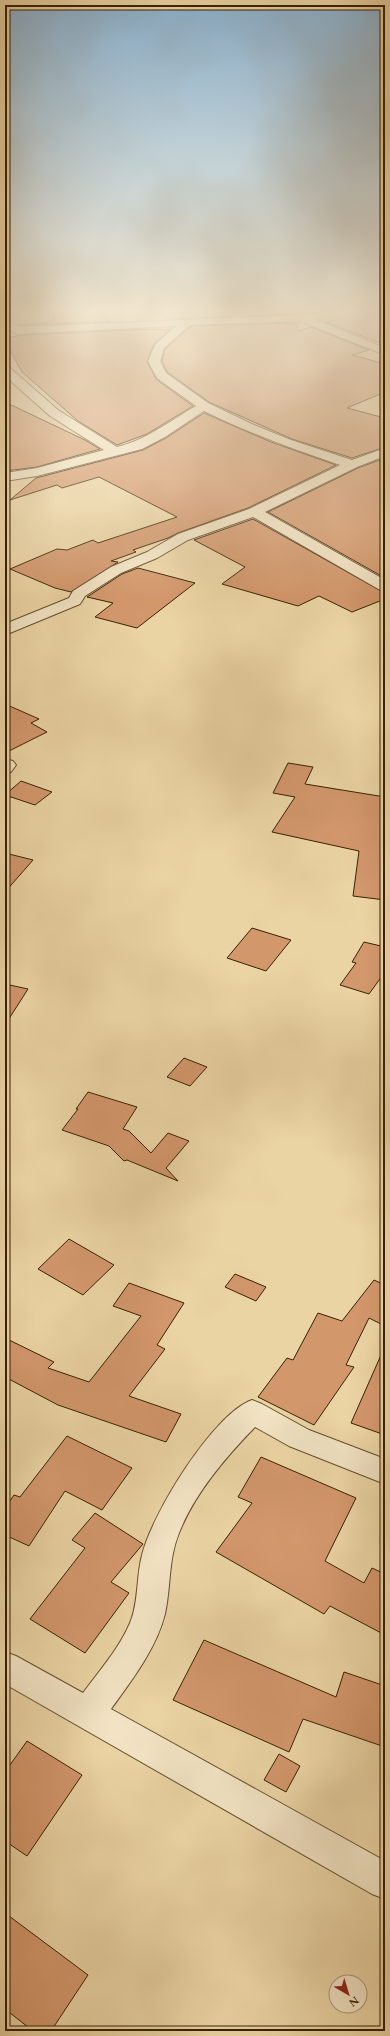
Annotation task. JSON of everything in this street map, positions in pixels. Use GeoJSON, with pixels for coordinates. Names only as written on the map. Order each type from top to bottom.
{"type":"FeatureCollection","features":[{"type":"Feature","properties":{"kind":"street"},"geometry":{"type":"LineString","coordinates":[[47,407],[54,413],[116,452]]}},
{"type":"Feature","properties":{"kind":"street"},"geometry":{"type":"LineString","coordinates":[[5,477],[36,472],[137,446],[150,440],[202,407]]}},
{"type":"Feature","properties":{"kind":"street"},"geometry":{"type":"LineString","coordinates":[[206,407],[249,428],[286,443],[352,464]]}},
{"type":"Feature","properties":{"kind":"street"},"geometry":{"type":"LineString","coordinates":[[5,630],[75,601],[78,594],[116,570],[152,555],[183,537],[254,512],[352,464],[385,453]]}},
{"type":"Feature","properties":{"kind":"street"},"geometry":{"type":"LineString","coordinates":[[254,512],[385,587]]}},
{"type":"Feature","properties":{"kind":"street"},"geometry":{"type":"LineString","coordinates":[[5,764],[7,765],[5,768]]}},
{"type":"Feature","properties":{"kind":"street"},"geometry":{"type":"LineString","coordinates":[[88,1714],[134,1649],[147,1621],[153,1574],[166,1527],[199,1473],[229,1434],[252,1412],[300,1438],[385,1472]]}},
{"type":"Feature","properties":{"kind":"street"},"geometry":{"type":"LineString","coordinates":[[5,1667],[385,1881]]}},
{"type":"Feature","properties":{"kind":"building"},"geometry":{"type":"Polygon","coordinates":[[[5,407],[16,407],[85,440],[100,449],[37,467],[5,471],[5,407]]]}},
{"type":"Feature","properties":{"kind":"building"},"geometry":{"type":"Polygon","coordinates":[[[62,407],[191,407],[147,434],[117,445],[78,421],[62,407]]]}},
{"type":"Feature","properties":{"kind":"building"},"geometry":{"type":"Polygon","coordinates":[[[220,407],[349,407],[347,408],[385,418],[385,447],[352,458],[292,439],[220,407]]]}},
{"type":"Feature","properties":{"kind":"building"},"geometry":{"type":"Polygon","coordinates":[[[204,413],[271,442],[336,465],[248,508],[133,550],[136,552],[111,561],[118,562],[71,592],[55,588],[10,569],[57,549],[67,550],[93,540],[98,543],[177,517],[99,477],[62,488],[57,485],[10,500],[36,478],[143,450],[166,438],[204,413]]]}},
{"type":"Feature","properties":{"kind":"building"},"geometry":{"type":"Polygon","coordinates":[[[385,458],[385,578],[268,512],[358,468],[385,458]]]}},
{"type":"Feature","properties":{"kind":"building"},"geometry":{"type":"Polygon","coordinates":[[[253,519],[385,593],[385,599],[352,612],[319,596],[298,606],[222,584],[245,567],[194,540],[253,519]]]}},
{"type":"Feature","properties":{"kind":"building"},"geometry":{"type":"Polygon","coordinates":[[[138,568],[195,583],[137,628],[95,617],[113,603],[87,597],[122,574],[138,568]]]}},
{"type":"Feature","properties":{"kind":"building"},"geometry":{"type":"Polygon","coordinates":[[[5,704],[39,719],[31,723],[47,732],[5,753],[5,704]]]}},
{"type":"Feature","properties":{"kind":"building"},"geometry":{"type":"Polygon","coordinates":[[[288,763],[313,767],[305,784],[385,797],[385,900],[353,896],[359,851],[272,832],[295,797],[273,793],[288,763]]]}},
{"type":"Feature","properties":{"kind":"building"},"geometry":{"type":"Polygon","coordinates":[[[21,781],[52,792],[35,805],[5,795],[21,781]]]}},
{"type":"Feature","properties":{"kind":"building"},"geometry":{"type":"Polygon","coordinates":[[[5,853],[33,860],[5,892],[5,853]]]}},
{"type":"Feature","properties":{"kind":"building"},"geometry":{"type":"Polygon","coordinates":[[[252,928],[291,940],[266,971],[227,958],[252,928]]]}},
{"type":"Feature","properties":{"kind":"building"},"geometry":{"type":"Polygon","coordinates":[[[364,942],[385,947],[385,972],[369,994],[340,985],[356,963],[352,962],[364,942]]]}},
{"type":"Feature","properties":{"kind":"building"},"geometry":{"type":"Polygon","coordinates":[[[5,984],[28,989],[5,1025],[5,984]]]}},
{"type":"Feature","properties":{"kind":"building"},"geometry":{"type":"Polygon","coordinates":[[[184,1058],[207,1067],[190,1086],[167,1077],[184,1058]]]}},
{"type":"Feature","properties":{"kind":"building"},"geometry":{"type":"Polygon","coordinates":[[[88,1092],[137,1107],[123,1129],[129,1131],[151,1153],[168,1133],[189,1141],[166,1168],[178,1181],[127,1160],[124,1161],[109,1146],[62,1130],[78,1109],[76,1109],[88,1092]]]}},
{"type":"Feature","properties":{"kind":"building"},"geometry":{"type":"Polygon","coordinates":[[[69,1239],[114,1265],[83,1295],[38,1269],[69,1239]]]}},
{"type":"Feature","properties":{"kind":"building"},"geometry":{"type":"Polygon","coordinates":[[[235,1274],[266,1287],[256,1301],[225,1287],[235,1274]]]}},
{"type":"Feature","properties":{"kind":"building"},"geometry":{"type":"Polygon","coordinates":[[[374,1280],[385,1285],[385,1326],[369,1318],[346,1365],[354,1367],[314,1425],[258,1397],[287,1358],[293,1360],[318,1313],[342,1321],[374,1280]]]}},
{"type":"Feature","properties":{"kind":"building"},"geometry":{"type":"Polygon","coordinates":[[[129,1283],[184,1303],[157,1345],[165,1349],[129,1396],[181,1414],[166,1442],[58,1405],[5,1377],[5,1338],[54,1362],[48,1368],[89,1382],[141,1316],[113,1306],[129,1283]]]}},
{"type":"Feature","properties":{"kind":"building"},"geometry":{"type":"Polygon","coordinates":[[[385,1346],[385,1435],[351,1423],[385,1346]]]}},
{"type":"Feature","properties":{"kind":"building"},"geometry":{"type":"Polygon","coordinates":[[[67,1436],[132,1468],[102,1510],[65,1491],[29,1546],[5,1535],[5,1508],[14,1495],[20,1497],[67,1436]]]}},
{"type":"Feature","properties":{"kind":"building"},"geometry":{"type":"Polygon","coordinates":[[[261,1457],[356,1498],[325,1561],[364,1583],[372,1568],[385,1574],[385,1635],[330,1606],[324,1614],[216,1552],[252,1503],[238,1497],[261,1457]]]}},
{"type":"Feature","properties":{"kind":"building"},"geometry":{"type":"Polygon","coordinates":[[[95,1513],[143,1544],[111,1582],[129,1593],[85,1653],[30,1619],[85,1548],[72,1540],[95,1513]]]}},
{"type":"Feature","properties":{"kind":"building"},"geometry":{"type":"Polygon","coordinates":[[[204,1640],[336,1697],[344,1672],[385,1686],[385,1747],[303,1719],[289,1752],[173,1700],[204,1640]]]}},
{"type":"Feature","properties":{"kind":"building"},"geometry":{"type":"Polygon","coordinates":[[[27,1741],[82,1775],[27,1856],[5,1841],[5,1772],[27,1741]]]}},
{"type":"Feature","properties":{"kind":"building"},"geometry":{"type":"Polygon","coordinates":[[[279,1754],[300,1766],[286,1792],[264,1780],[279,1754]]]}},
{"type":"Feature","properties":{"kind":"building"},"geometry":{"type":"Polygon","coordinates":[[[5,1913],[88,1975],[51,2031],[33,2031],[5,2009],[5,1913]]]}}]}
